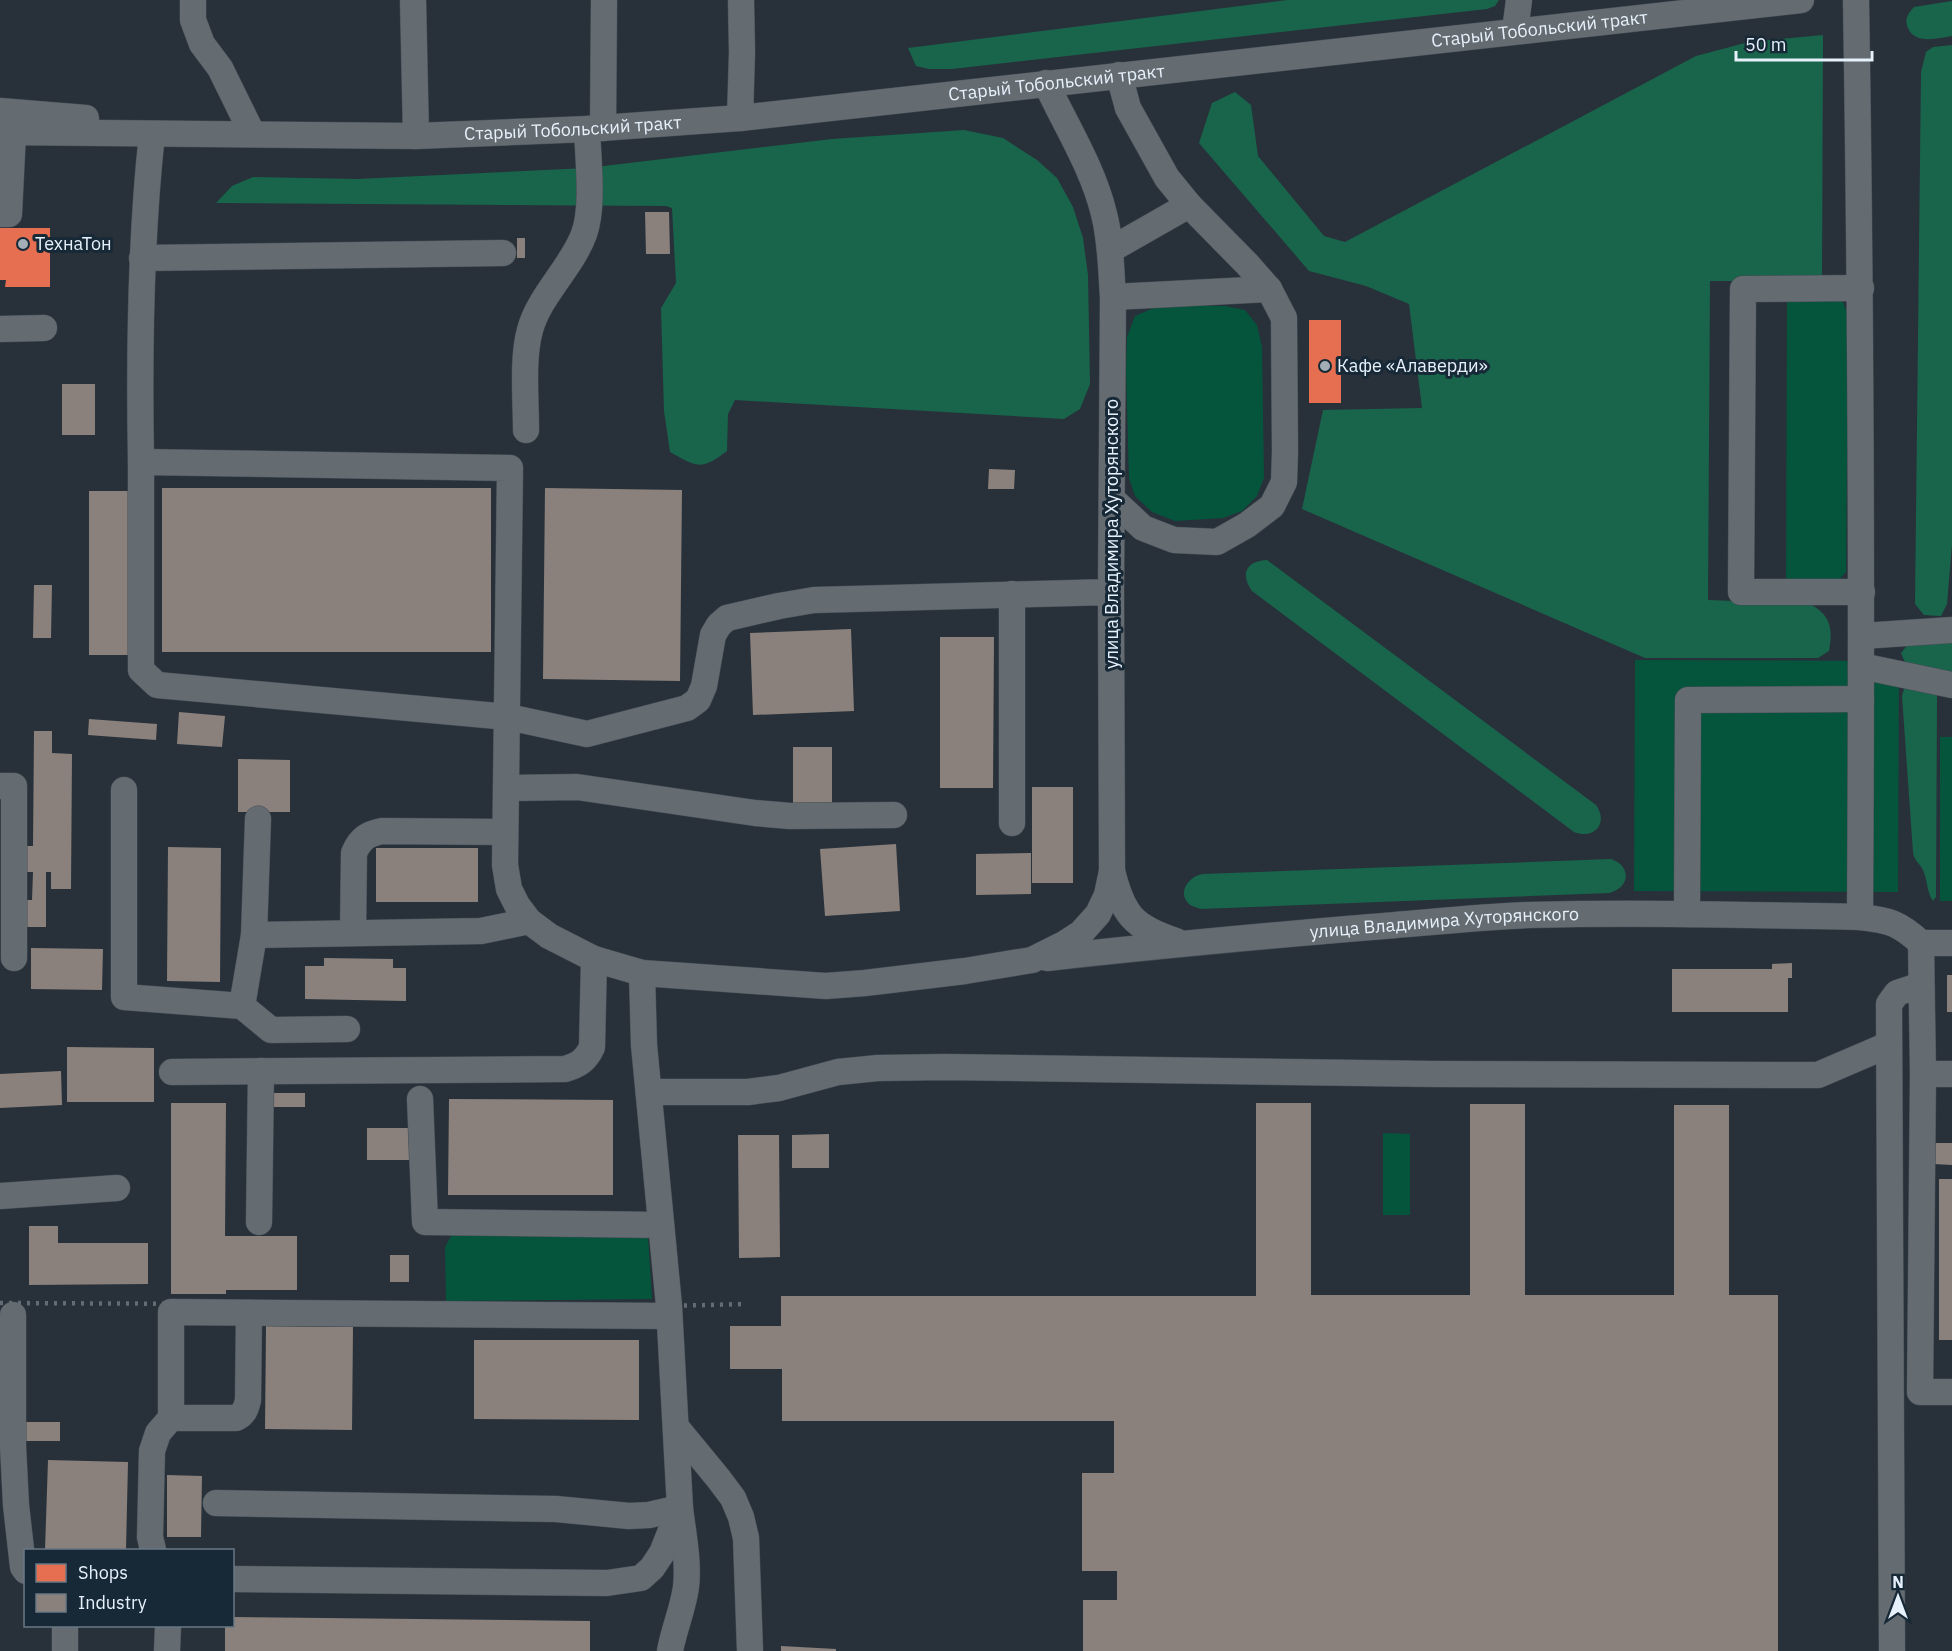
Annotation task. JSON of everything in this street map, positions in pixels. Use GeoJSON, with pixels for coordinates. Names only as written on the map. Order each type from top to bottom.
{"type":"FeatureCollection","features":[{"type":"Feature","properties":{"kind":"street"},"geometry":{"type":"LineString","coordinates":[[193,0],[193,20],[202,44],[220,68],[251,131]]}},
{"type":"Feature","properties":{"kind":"street"},"geometry":{"type":"LineString","coordinates":[[413,0],[416,136]]}},
{"type":"Feature","properties":{"kind":"street"},"geometry":{"type":"LineString","coordinates":[[526,430],[527,350],[530,329],[536,315],[578,246],[587,223],[604,0]]}},
{"type":"Feature","properties":{"kind":"street"},"geometry":{"type":"LineString","coordinates":[[740,118],[741,0]]}},
{"type":"Feature","properties":{"kind":"street"},"geometry":{"type":"LineString","coordinates":[[1515,31],[1519,0]]}},
{"type":"Feature","properties":{"kind":"street","name":"Старый Тобольский тракт"},"geometry":{"type":"LineString","coordinates":[[310,135],[416,136],[595,129],[740,118],[1801,0]]}},
{"type":"Feature","properties":{"kind":"street"},"geometry":{"type":"LineString","coordinates":[[1856,0],[1861,288],[1860,917]]}},
{"type":"Feature","properties":{"kind":"street"},"geometry":{"type":"LineString","coordinates":[[1112,499],[1143,528],[1174,540],[1217,542],[1248,525],[1272,506],[1284,482],[1284,318],[1269,289],[1189,205],[1167,178],[1128,108],[1119,75]]}},
{"type":"Feature","properties":{"kind":"street","name":"улица Владимира Хуторянского"},"geometry":{"type":"LineString","coordinates":[[1032,960],[1081,933],[1098,914],[1107,895],[1112,871],[1113,297],[1110,250],[1105,214],[1088,167],[1046,83]]}},
{"type":"Feature","properties":{"kind":"street"},"geometry":{"type":"LineString","coordinates":[[0,105],[69,117],[310,135]]}},
{"type":"Feature","properties":{"kind":"street"},"geometry":{"type":"LineString","coordinates":[[4,125],[69,117]]}},
{"type":"Feature","properties":{"kind":"street"},"geometry":{"type":"LineString","coordinates":[[4,125],[152,134],[310,135]]}},
{"type":"Feature","properties":{"kind":"street"},"geometry":{"type":"LineString","coordinates":[[0,214],[9,214],[4,125]]}},
{"type":"Feature","properties":{"kind":"street"},"geometry":{"type":"LineString","coordinates":[[152,134],[142,258],[141,670],[157,685],[508,717],[587,734],[687,708],[698,700],[704,686],[713,635],[727,618],[814,600],[1111,592]]}},
{"type":"Feature","properties":{"kind":"street"},"geometry":{"type":"LineString","coordinates":[[1110,250],[1189,205]]}},
{"type":"Feature","properties":{"kind":"street"},"geometry":{"type":"LineString","coordinates":[[142,258],[503,254]]}},
{"type":"Feature","properties":{"kind":"street"},"geometry":{"type":"LineString","coordinates":[[1861,288],[1743,289],[1741,592],[1862,592]]}},
{"type":"Feature","properties":{"kind":"street"},"geometry":{"type":"LineString","coordinates":[[1113,297],[1269,289]]}},
{"type":"Feature","properties":{"kind":"street"},"geometry":{"type":"LineString","coordinates":[[0,329],[44,328]]}},
{"type":"Feature","properties":{"kind":"street"},"geometry":{"type":"LineString","coordinates":[[141,462],[510,468],[505,865],[509,889],[529,921],[481,931],[254,935]]}},
{"type":"Feature","properties":{"kind":"street"},"geometry":{"type":"LineString","coordinates":[[1012,594],[1012,823]]}},
{"type":"Feature","properties":{"kind":"street"},"geometry":{"type":"LineString","coordinates":[[1862,636],[1952,630]]}},
{"type":"Feature","properties":{"kind":"street"},"geometry":{"type":"LineString","coordinates":[[1862,666],[1952,685]]}},
{"type":"Feature","properties":{"kind":"street"},"geometry":{"type":"LineString","coordinates":[[1687,913],[1688,700],[1861,699]]}},
{"type":"Feature","properties":{"kind":"street"},"geometry":{"type":"LineString","coordinates":[[0,786],[14,786],[14,958]]}},
{"type":"Feature","properties":{"kind":"street"},"geometry":{"type":"LineString","coordinates":[[506,788],[577,787],[754,813],[790,816],[894,815]]}},
{"type":"Feature","properties":{"kind":"street"},"geometry":{"type":"LineString","coordinates":[[124,790],[124,997],[242,1006],[271,1030],[347,1029]]}},
{"type":"Feature","properties":{"kind":"street"},"geometry":{"type":"LineString","coordinates":[[242,1006],[254,935],[258,819]]}},
{"type":"Feature","properties":{"kind":"street"},"geometry":{"type":"LineString","coordinates":[[353,932],[354,854],[359,842],[369,834],[382,831],[505,832]]}},
{"type":"Feature","properties":{"kind":"street"},"geometry":{"type":"LineString","coordinates":[[1112,871],[1117,893],[1136,922],[1150,933],[1180,943]]}},
{"type":"Feature","properties":{"kind":"street","name":"улица Владимира Хуторянского"},"geometry":{"type":"LineString","coordinates":[[529,921],[549,936],[594,959],[642,973],[826,986],[1180,943],[1527,915],[1687,913],[1860,917],[1885,920],[1905,929],[1921,943]]}},
{"type":"Feature","properties":{"kind":"street"},"geometry":{"type":"LineString","coordinates":[[1952,943],[1921,943],[1923,1074],[1920,1392],[1952,1392]]}},
{"type":"Feature","properties":{"kind":"street"},"geometry":{"type":"LineString","coordinates":[[172,1072],[565,1070],[578,1066],[587,1058],[592,1047],[594,959]]}},
{"type":"Feature","properties":{"kind":"street"},"geometry":{"type":"LineString","coordinates":[[642,973],[644,1045],[669,1316],[686,1584],[670,1651]]}},
{"type":"Feature","properties":{"kind":"street"},"geometry":{"type":"LineString","coordinates":[[1892,1651],[1889,1004],[1897,993],[1921,985]]}},
{"type":"Feature","properties":{"kind":"street"},"geometry":{"type":"LineString","coordinates":[[649,1092],[748,1092],[778,1088],[838,1072],[878,1068],[945,1067],[1445,1074],[1818,1075],[1888,1044]]}},
{"type":"Feature","properties":{"kind":"street"},"geometry":{"type":"LineString","coordinates":[[259,1222],[261,1071]]}},
{"type":"Feature","properties":{"kind":"street"},"geometry":{"type":"LineString","coordinates":[[1923,1074],[1952,1074]]}},
{"type":"Feature","properties":{"kind":"street"},"geometry":{"type":"LineString","coordinates":[[420,1099],[425,1222],[661,1225]]}},
{"type":"Feature","properties":{"kind":"street"},"geometry":{"type":"LineString","coordinates":[[0,1196],[117,1188]]}},
{"type":"Feature","properties":{"kind":"street"},"geometry":{"type":"LineString","coordinates":[[153,1549],[150,1537],[152,1451],[159,1433],[171,1418],[171,1312],[669,1316]]}},
{"type":"Feature","properties":{"kind":"street"},"geometry":{"type":"LineString","coordinates":[[171,1418],[236,1418],[242,1416],[248,1400],[249,1313]]}},
{"type":"Feature","properties":{"kind":"street"},"geometry":{"type":"LineString","coordinates":[[13,1315],[6,1394],[8,1505],[24,1568]]}},
{"type":"Feature","properties":{"kind":"street"},"geometry":{"type":"LineString","coordinates":[[676,1427],[733,1498],[741,1517],[746,1538],[750,1651]]}},
{"type":"Feature","properties":{"kind":"street"},"geometry":{"type":"LineString","coordinates":[[216,1503],[556,1509],[629,1516],[649,1515],[680,1508]]}},
{"type":"Feature","properties":{"kind":"street"},"geometry":{"type":"LineString","coordinates":[[234,1579],[595,1583],[628,1581],[641,1578],[652,1568],[662,1553],[680,1508]]}},
{"type":"Feature","properties":{"kind":"street"},"geometry":{"type":"LineString","coordinates":[[65,1627],[65,1651]]}},
{"type":"Feature","properties":{"kind":"street"},"geometry":{"type":"LineString","coordinates":[[167,1651],[168,1627]]}},
{"type":"Feature","properties":{"kind":"green space"},"geometry":{"type":"Polygon","coordinates":[[[1287,0],[1499,0],[1495,6],[1487,9],[952,69],[929,69],[916,66],[908,48],[1287,0]]]}},
{"type":"Feature","properties":{"kind":"green space"},"geometry":{"type":"Polygon","coordinates":[[[1952,1],[1952,36],[1921,39],[1911,33],[1907,19],[1914,7],[1952,1]]]}},
{"type":"Feature","properties":{"kind":"green space"},"geometry":{"type":"Polygon","coordinates":[[[1823,35],[1822,281],[1710,281],[1708,600],[1810,604],[1822,613],[1829,623],[1831,636],[1829,651],[1818,658],[1645,658],[1302,509],[1323,410],[1422,408],[1409,304],[1366,286],[1309,271],[1199,143],[1212,103],[1235,92],[1251,105],[1258,156],[1324,236],[1345,242],[1696,56],[1749,42],[1823,35]]]}},
{"type":"Feature","properties":{"kind":"green space"},"geometry":{"type":"Polygon","coordinates":[[[1952,45],[1952,544],[1947,604],[1941,616],[1924,615],[1915,604],[1921,72],[1926,52],[1933,47],[1952,45]]]}},
{"type":"Feature","properties":{"kind":"green space"},"geometry":{"type":"Polygon","coordinates":[[[964,130],[1003,138],[1037,160],[1057,178],[1073,207],[1083,238],[1088,275],[1090,384],[1080,409],[1064,419],[735,400],[728,414],[727,451],[711,462],[699,465],[670,452],[664,411],[661,308],[676,283],[672,208],[666,206],[216,203],[232,186],[253,177],[357,179],[587,168],[832,139],[964,130]]]}},
{"type":"Feature","properties":{"kind":"green space"},"geometry":{"type":"Polygon","coordinates":[[[1787,295],[1833,295],[1843,302],[1848,316],[1846,572],[1837,582],[1786,581],[1787,295]]]}},
{"type":"Feature","properties":{"kind":"green space"},"geometry":{"type":"Polygon","coordinates":[[[1225,306],[1245,310],[1257,325],[1262,347],[1264,478],[1257,496],[1242,511],[1223,518],[1175,521],[1152,512],[1135,496],[1129,478],[1127,337],[1135,316],[1156,307],[1225,306]]]}},
{"type":"Feature","properties":{"kind":"green space"},"geometry":{"type":"Polygon","coordinates":[[[1267,560],[1596,805],[1601,818],[1597,828],[1588,834],[1574,832],[1252,591],[1246,579],[1247,570],[1254,563],[1267,560]]]}},
{"type":"Feature","properties":{"kind":"green space"},"geometry":{"type":"Polygon","coordinates":[[[1952,642],[1952,678],[1907,667],[1901,653],[1909,643],[1952,642]]]}},
{"type":"Feature","properties":{"kind":"green space"},"geometry":{"type":"Polygon","coordinates":[[[1635,660],[1899,661],[1898,892],[1634,891],[1635,660]]]}},
{"type":"Feature","properties":{"kind":"green space"},"geometry":{"type":"Polygon","coordinates":[[[1910,682],[1934,688],[1937,696],[1936,897],[1933,901],[1924,872],[1913,852],[1902,696],[1910,682]]]}},
{"type":"Feature","properties":{"kind":"green space"},"geometry":{"type":"Polygon","coordinates":[[[1940,737],[1952,737],[1952,901],[1940,901],[1940,737]]]}},
{"type":"Feature","properties":{"kind":"green space"},"geometry":{"type":"Polygon","coordinates":[[[1611,859],[1618,862],[1626,877],[1621,887],[1609,893],[1201,909],[1192,906],[1184,897],[1188,882],[1203,874],[1611,859]]]}},
{"type":"Feature","properties":{"kind":"green space"},"geometry":{"type":"Polygon","coordinates":[[[1383,1133],[1410,1134],[1410,1215],[1383,1215],[1383,1133]]]}},
{"type":"Feature","properties":{"kind":"green space"},"geometry":{"type":"Polygon","coordinates":[[[455,1229],[648,1236],[652,1299],[446,1301],[445,1247],[455,1229]]]}},
{"type":"Feature","properties":{"kind":"building: Shops"},"geometry":{"type":"Polygon","coordinates":[[[0,228],[50,228],[50,287],[5,287],[6,280],[0,280],[0,228]]]}},
{"type":"Feature","properties":{"kind":"building: Shops","name":"Кафе «Алаверди»"},"geometry":{"type":"Polygon","coordinates":[[[1309,320],[1341,320],[1341,403],[1309,403],[1309,320]]]}},
{"type":"Feature","properties":{"kind":"building: Industry"},"geometry":{"type":"Polygon","coordinates":[[[645,212],[669,212],[670,254],[646,254],[645,212]]]}},
{"type":"Feature","properties":{"kind":"building: Industry"},"geometry":{"type":"Polygon","coordinates":[[[517,238],[525,238],[525,258],[517,258],[517,238]]]}},
{"type":"Feature","properties":{"kind":"building: Industry"},"geometry":{"type":"Polygon","coordinates":[[[62,384],[95,384],[95,435],[62,435],[62,384]]]}},
{"type":"Feature","properties":{"kind":"building: Industry"},"geometry":{"type":"Polygon","coordinates":[[[989,469],[1015,470],[1014,489],[988,489],[989,469]]]}},
{"type":"Feature","properties":{"kind":"building: Industry"},"geometry":{"type":"Polygon","coordinates":[[[162,488],[491,488],[491,652],[162,652],[162,488]]]}},
{"type":"Feature","properties":{"kind":"building: Industry"},"geometry":{"type":"Polygon","coordinates":[[[545,488],[682,490],[680,681],[543,679],[545,488]]]}},
{"type":"Feature","properties":{"kind":"building: Industry"},"geometry":{"type":"Polygon","coordinates":[[[89,491],[130,491],[130,655],[89,655],[89,491]]]}},
{"type":"Feature","properties":{"kind":"building: Industry"},"geometry":{"type":"Polygon","coordinates":[[[34,585],[52,585],[51,638],[33,638],[34,585]]]}},
{"type":"Feature","properties":{"kind":"building: Industry"},"geometry":{"type":"Polygon","coordinates":[[[851,629],[854,711],[753,715],[750,633],[851,629]]]}},
{"type":"Feature","properties":{"kind":"building: Industry"},"geometry":{"type":"Polygon","coordinates":[[[940,637],[994,637],[993,788],[940,788],[940,637]]]}},
{"type":"Feature","properties":{"kind":"building: Industry"},"geometry":{"type":"Polygon","coordinates":[[[179,712],[225,716],[222,747],[177,744],[179,712]]]}},
{"type":"Feature","properties":{"kind":"building: Industry"},"geometry":{"type":"Polygon","coordinates":[[[89,719],[157,724],[156,740],[88,735],[89,719]]]}},
{"type":"Feature","properties":{"kind":"building: Industry"},"geometry":{"type":"Polygon","coordinates":[[[34,731],[52,731],[52,753],[72,754],[71,889],[51,889],[51,872],[46,872],[46,927],[22,927],[22,900],[32,900],[33,872],[21,872],[22,846],[33,846],[34,731]]]}},
{"type":"Feature","properties":{"kind":"building: Industry"},"geometry":{"type":"Polygon","coordinates":[[[793,747],[832,747],[832,808],[793,808],[793,747]]]}},
{"type":"Feature","properties":{"kind":"building: Industry"},"geometry":{"type":"Polygon","coordinates":[[[238,759],[290,760],[290,812],[238,812],[238,759]]]}},
{"type":"Feature","properties":{"kind":"building: Industry"},"geometry":{"type":"Polygon","coordinates":[[[1032,787],[1073,787],[1073,883],[1032,883],[1032,787]]]}},
{"type":"Feature","properties":{"kind":"building: Industry"},"geometry":{"type":"Polygon","coordinates":[[[896,844],[900,911],[825,916],[820,849],[896,844]]]}},
{"type":"Feature","properties":{"kind":"building: Industry"},"geometry":{"type":"Polygon","coordinates":[[[168,847],[221,848],[220,982],[167,981],[168,847]]]}},
{"type":"Feature","properties":{"kind":"building: Industry"},"geometry":{"type":"Polygon","coordinates":[[[376,848],[478,848],[478,902],[376,902],[376,848]]]}},
{"type":"Feature","properties":{"kind":"building: Industry"},"geometry":{"type":"Polygon","coordinates":[[[1031,853],[1031,894],[976,895],[976,854],[1031,853]]]}},
{"type":"Feature","properties":{"kind":"building: Industry"},"geometry":{"type":"Polygon","coordinates":[[[31,948],[103,949],[102,990],[31,989],[31,948]]]}},
{"type":"Feature","properties":{"kind":"building: Industry"},"geometry":{"type":"Polygon","coordinates":[[[324,958],[393,959],[393,968],[406,968],[406,1001],[305,999],[305,966],[324,966],[324,958]]]}},
{"type":"Feature","properties":{"kind":"building: Industry"},"geometry":{"type":"Polygon","coordinates":[[[1792,963],[1792,978],[1788,978],[1788,1012],[1672,1012],[1672,969],[1772,969],[1772,964],[1792,963]]]}},
{"type":"Feature","properties":{"kind":"building: Industry"},"geometry":{"type":"Polygon","coordinates":[[[1947,975],[1952,975],[1952,1012],[1947,1012],[1947,975]]]}},
{"type":"Feature","properties":{"kind":"building: Industry"},"geometry":{"type":"Polygon","coordinates":[[[67,1047],[154,1048],[154,1102],[67,1102],[67,1047]]]}},
{"type":"Feature","properties":{"kind":"building: Industry"},"geometry":{"type":"Polygon","coordinates":[[[61,1071],[62,1105],[0,1108],[0,1074],[61,1071]]]}},
{"type":"Feature","properties":{"kind":"building: Industry"},"geometry":{"type":"Polygon","coordinates":[[[274,1093],[305,1093],[305,1107],[274,1107],[274,1093]]]}},
{"type":"Feature","properties":{"kind":"building: Industry"},"geometry":{"type":"Polygon","coordinates":[[[449,1099],[613,1100],[613,1195],[448,1195],[449,1099]]]}},
{"type":"Feature","properties":{"kind":"building: Industry"},"geometry":{"type":"Polygon","coordinates":[[[171,1103],[226,1103],[225,1236],[297,1236],[297,1290],[226,1290],[226,1294],[171,1294],[171,1103]]]}},
{"type":"Feature","properties":{"kind":"building: Industry"},"geometry":{"type":"Polygon","coordinates":[[[1256,1103],[1311,1103],[1311,1295],[1470,1295],[1470,1104],[1525,1104],[1525,1295],[1674,1295],[1674,1105],[1729,1105],[1729,1295],[1778,1295],[1778,1651],[1083,1651],[1083,1600],[1117,1600],[1117,1571],[1082,1571],[1082,1473],[1114,1473],[1114,1421],[782,1421],[782,1369],[730,1369],[730,1326],[781,1326],[781,1296],[1256,1296],[1256,1103]]]}},
{"type":"Feature","properties":{"kind":"building: Industry"},"geometry":{"type":"Polygon","coordinates":[[[367,1128],[411,1128],[411,1160],[367,1160],[367,1128]]]}},
{"type":"Feature","properties":{"kind":"building: Industry"},"geometry":{"type":"Polygon","coordinates":[[[829,1134],[829,1168],[792,1168],[792,1135],[829,1134]]]}},
{"type":"Feature","properties":{"kind":"building: Industry"},"geometry":{"type":"Polygon","coordinates":[[[738,1135],[779,1135],[780,1257],[739,1258],[738,1135]]]}},
{"type":"Feature","properties":{"kind":"building: Industry"},"geometry":{"type":"Polygon","coordinates":[[[1933,1143],[1952,1143],[1952,1165],[1933,1164],[1933,1143]]]}},
{"type":"Feature","properties":{"kind":"building: Industry"},"geometry":{"type":"Polygon","coordinates":[[[1939,1179],[1952,1179],[1952,1340],[1939,1340],[1939,1179]]]}},
{"type":"Feature","properties":{"kind":"building: Industry"},"geometry":{"type":"Polygon","coordinates":[[[29,1226],[58,1226],[58,1243],[148,1243],[148,1284],[29,1285],[29,1226]]]}},
{"type":"Feature","properties":{"kind":"building: Industry"},"geometry":{"type":"Polygon","coordinates":[[[390,1255],[409,1255],[409,1282],[390,1282],[390,1255]]]}},
{"type":"Feature","properties":{"kind":"building: Industry"},"geometry":{"type":"Polygon","coordinates":[[[266,1326],[353,1327],[352,1430],[265,1429],[266,1326]]]}},
{"type":"Feature","properties":{"kind":"building: Industry"},"geometry":{"type":"Polygon","coordinates":[[[474,1340],[639,1340],[639,1420],[474,1419],[474,1340]]]}},
{"type":"Feature","properties":{"kind":"building: Industry"},"geometry":{"type":"Polygon","coordinates":[[[23,1422],[60,1422],[60,1441],[23,1441],[23,1422]]]}},
{"type":"Feature","properties":{"kind":"building: Industry"},"geometry":{"type":"Polygon","coordinates":[[[48,1460],[128,1462],[126,1549],[45,1549],[48,1460]]]}},
{"type":"Feature","properties":{"kind":"building: Industry"},"geometry":{"type":"Polygon","coordinates":[[[167,1475],[202,1476],[201,1537],[167,1537],[167,1475]]]}},
{"type":"Feature","properties":{"kind":"building: Industry"},"geometry":{"type":"Polygon","coordinates":[[[234,1617],[590,1621],[590,1651],[225,1651],[225,1627],[234,1627],[234,1617]]]}},
{"type":"Feature","properties":{"kind":"building: Industry"},"geometry":{"type":"Polygon","coordinates":[[[781,1646],[836,1649],[836,1651],[781,1651],[781,1646]]]}},
{"type":"Feature","properties":{"kind":"railway"},"geometry":{"type":"LineString","coordinates":[[0,1303],[669,1306],[745,1304]]}},
{"type":"Feature","properties":{"kind":"place","name":"ТехнаТон"},"geometry":{"type":"Point","coordinates":[23,244]}},
{"type":"Feature","properties":{"kind":"place","name":"Кафе «Алаверди»"},"geometry":{"type":"Point","coordinates":[1325,366]}}]}
